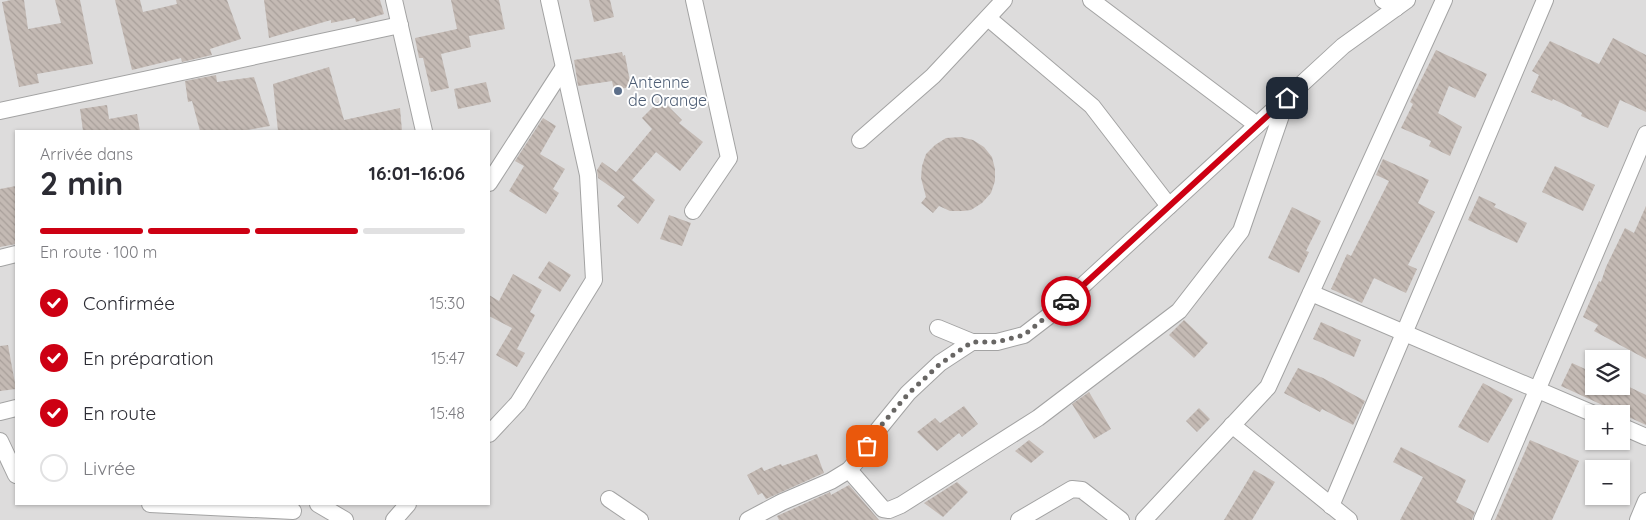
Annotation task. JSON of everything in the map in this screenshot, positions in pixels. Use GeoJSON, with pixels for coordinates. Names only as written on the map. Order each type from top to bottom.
{"type":"FeatureCollection","features":[{"type":"Feature","properties":{"kind":"street"},"geometry":{"type":"LineString","coordinates":[[394,0],[424,130]]}},
{"type":"Feature","properties":{"kind":"street"},"geometry":{"type":"LineString","coordinates":[[490,433],[518,403],[594,280],[588,175],[549,0]]}},
{"type":"Feature","properties":{"kind":"street"},"geometry":{"type":"LineString","coordinates":[[693,211],[729,158],[694,0]]}},
{"type":"Feature","properties":{"kind":"street"},"geometry":{"type":"LineString","coordinates":[[860,140],[933,76],[1004,0]]}},
{"type":"Feature","properties":{"kind":"street"},"geometry":{"type":"LineString","coordinates":[[1091,0],[1257,125]]}},
{"type":"Feature","properties":{"kind":"street"},"geometry":{"type":"LineString","coordinates":[[1144,520],[1268,387],[1444,0]]}},
{"type":"Feature","properties":{"kind":"street"},"geometry":{"type":"LineString","coordinates":[[1331,506],[1545,0]]}},
{"type":"Feature","properties":{"kind":"street"},"geometry":{"type":"LineString","coordinates":[[938,328],[972,342],[997,342],[1024,335],[1054,312],[1343,46],[1395,3]]}},
{"type":"Feature","properties":{"kind":"street"},"geometry":{"type":"LineString","coordinates":[[988,18],[1092,106],[1169,206]]}},
{"type":"Feature","properties":{"kind":"street"},"geometry":{"type":"LineString","coordinates":[[0,111],[400,25]]}},
{"type":"Feature","properties":{"kind":"street"},"geometry":{"type":"LineString","coordinates":[[490,181],[564,67]]}},
{"type":"Feature","properties":{"kind":"street"},"geometry":{"type":"LineString","coordinates":[[849,470],[883,508],[889,510],[901,506],[1038,418],[1178,311],[1241,230],[1287,98]]}},
{"type":"Feature","properties":{"kind":"street"},"geometry":{"type":"LineString","coordinates":[[1482,520],[1646,134]]}},
{"type":"Feature","properties":{"kind":"street"},"geometry":{"type":"LineString","coordinates":[[0,258],[15,254]]}},
{"type":"Feature","properties":{"kind":"street"},"geometry":{"type":"LineString","coordinates":[[1311,293],[1585,410]]}},
{"type":"Feature","properties":{"kind":"street"},"geometry":{"type":"LineString","coordinates":[[748,520],[782,502],[831,481],[849,470],[861,456],[872,436],[908,394],[940,364],[972,342]]}},
{"type":"Feature","properties":{"kind":"street"},"geometry":{"type":"LineString","coordinates":[[0,412],[15,408]]}},
{"type":"Feature","properties":{"kind":"street"},"geometry":{"type":"LineString","coordinates":[[1232,425],[1349,520]]}},
{"type":"Feature","properties":{"kind":"street"},"geometry":{"type":"LineString","coordinates":[[1630,430],[1646,436]]}},
{"type":"Feature","properties":{"kind":"street"},"geometry":{"type":"LineString","coordinates":[[0,441],[15,473]]}},
{"type":"Feature","properties":{"kind":"street"},"geometry":{"type":"LineString","coordinates":[[1019,520],[1072,489],[1082,490],[1121,520]]}},
{"type":"Feature","properties":{"kind":"street"},"geometry":{"type":"LineString","coordinates":[[610,500],[640,520]]}},
{"type":"Feature","properties":{"kind":"street"},"geometry":{"type":"LineString","coordinates":[[1638,520],[1646,501]]}},
{"type":"Feature","properties":{"kind":"street"},"geometry":{"type":"LineString","coordinates":[[168,505],[293,512]]}},
{"type":"Feature","properties":{"kind":"street"},"geometry":{"type":"LineString","coordinates":[[320,505],[345,520]]}},
{"type":"Feature","properties":{"kind":"street"},"geometry":{"type":"LineString","coordinates":[[394,520],[407,505]]}},
{"type":"Feature","properties":{"kind":"shaded area"},"geometry":{"type":"Polygon","coordinates":[[[0,0],[1646,0],[1646,520],[0,520],[0,0]]]}},
{"type":"Feature","properties":{"kind":"building"},"geometry":{"type":"Polygon","coordinates":[[[24,0],[28,29],[61,23],[55,0],[80,0],[93,64],[37,74],[39,83],[19,87],[2,2],[24,0]]]}},
{"type":"Feature","properties":{"kind":"building"},"geometry":{"type":"Polygon","coordinates":[[[115,0],[140,0],[143,12],[177,4],[176,0],[227,0],[241,39],[210,49],[212,55],[182,62],[181,58],[132,70],[115,0]]]}},
{"type":"Feature","properties":{"kind":"building"},"geometry":{"type":"Polygon","coordinates":[[[264,0],[380,0],[384,14],[356,22],[355,18],[331,23],[331,20],[269,38],[264,0]]]}},
{"type":"Feature","properties":{"kind":"building"},"geometry":{"type":"Polygon","coordinates":[[[451,0],[499,0],[505,29],[469,36],[471,47],[441,54],[449,88],[431,92],[423,58],[419,58],[415,38],[457,29],[451,0]]]}},
{"type":"Feature","properties":{"kind":"building"},"geometry":{"type":"Polygon","coordinates":[[[589,0],[610,0],[614,17],[594,22],[589,0]]]}},
{"type":"Feature","properties":{"kind":"building"},"geometry":{"type":"Polygon","coordinates":[[[1613,38],[1646,55],[1646,112],[1620,100],[1608,128],[1581,116],[1582,113],[1553,99],[1552,101],[1531,92],[1539,75],[1532,71],[1550,41],[1599,64],[1613,38]]]}},
{"type":"Feature","properties":{"kind":"building"},"geometry":{"type":"Polygon","coordinates":[[[1436,50],[1487,74],[1475,98],[1449,86],[1438,113],[1462,127],[1450,156],[1429,146],[1431,141],[1401,128],[1413,104],[1410,102],[1436,50]]]}},
{"type":"Feature","properties":{"kind":"building"},"geometry":{"type":"Polygon","coordinates":[[[622,52],[623,56],[625,55],[631,87],[614,90],[612,81],[578,86],[574,60],[622,52]]]}},
{"type":"Feature","properties":{"kind":"building"},"geometry":{"type":"Polygon","coordinates":[[[329,67],[344,120],[400,108],[402,130],[278,130],[273,84],[329,67]]]}},
{"type":"Feature","properties":{"kind":"building"},"geometry":{"type":"Polygon","coordinates":[[[216,75],[217,82],[254,77],[270,126],[247,130],[200,130],[192,101],[188,102],[185,81],[216,75]]]}},
{"type":"Feature","properties":{"kind":"building"},"geometry":{"type":"Polygon","coordinates":[[[486,82],[491,102],[458,109],[454,89],[486,82]]]}},
{"type":"Feature","properties":{"kind":"building"},"geometry":{"type":"Polygon","coordinates":[[[661,99],[682,120],[679,123],[703,142],[680,171],[656,152],[632,180],[655,200],[638,224],[617,206],[625,197],[598,178],[597,170],[602,162],[616,172],[652,129],[642,118],[661,99]]]}},
{"type":"Feature","properties":{"kind":"building"},"geometry":{"type":"Polygon","coordinates":[[[107,105],[109,119],[137,114],[140,130],[83,130],[80,109],[107,105]]]}},
{"type":"Feature","properties":{"kind":"building"},"geometry":{"type":"Polygon","coordinates":[[[543,118],[556,126],[540,154],[565,169],[553,189],[559,193],[546,214],[509,191],[524,166],[515,161],[543,118]]]}},
{"type":"Feature","properties":{"kind":"building"},"geometry":{"type":"Polygon","coordinates":[[[961,137],[973,140],[984,147],[992,157],[995,181],[991,193],[982,203],[971,210],[950,211],[939,206],[933,213],[921,203],[926,197],[921,178],[926,154],[946,138],[961,137]]]}},
{"type":"Feature","properties":{"kind":"building"},"geometry":{"type":"Polygon","coordinates":[[[1383,159],[1429,180],[1418,203],[1435,212],[1408,265],[1417,269],[1406,293],[1374,278],[1362,303],[1331,289],[1347,254],[1351,256],[1389,181],[1376,175],[1383,159]]]}},
{"type":"Feature","properties":{"kind":"building"},"geometry":{"type":"Polygon","coordinates":[[[1555,166],[1595,185],[1583,211],[1542,192],[1555,166]]]}},
{"type":"Feature","properties":{"kind":"building"},"geometry":{"type":"Polygon","coordinates":[[[15,186],[15,244],[0,247],[0,189],[15,186]]]}},
{"type":"Feature","properties":{"kind":"building"},"geometry":{"type":"Polygon","coordinates":[[[1479,196],[1496,204],[1494,207],[1527,223],[1517,243],[1468,220],[1479,196]]]}},
{"type":"Feature","properties":{"kind":"building"},"geometry":{"type":"Polygon","coordinates":[[[1646,206],[1646,359],[1594,331],[1598,325],[1583,317],[1625,228],[1634,233],[1646,206]]]}},
{"type":"Feature","properties":{"kind":"building"},"geometry":{"type":"Polygon","coordinates":[[[1292,207],[1321,221],[1306,251],[1309,252],[1299,273],[1268,258],[1292,207]]]}},
{"type":"Feature","properties":{"kind":"building"},"geometry":{"type":"Polygon","coordinates":[[[669,215],[691,223],[682,246],[660,239],[669,215]]]}},
{"type":"Feature","properties":{"kind":"building"},"geometry":{"type":"Polygon","coordinates":[[[549,261],[571,275],[560,292],[538,278],[549,261]]]}},
{"type":"Feature","properties":{"kind":"building"},"geometry":{"type":"Polygon","coordinates":[[[513,274],[542,290],[530,312],[535,315],[517,349],[525,353],[517,367],[496,355],[512,328],[490,317],[490,296],[499,301],[513,274]]]}},
{"type":"Feature","properties":{"kind":"building"},"geometry":{"type":"Polygon","coordinates":[[[1184,320],[1208,343],[1194,358],[1169,335],[1184,320]]]}},
{"type":"Feature","properties":{"kind":"building"},"geometry":{"type":"Polygon","coordinates":[[[1321,322],[1361,340],[1354,357],[1313,339],[1321,322]]]}},
{"type":"Feature","properties":{"kind":"building"},"geometry":{"type":"Polygon","coordinates":[[[8,345],[15,389],[0,391],[0,346],[8,345]]]}},
{"type":"Feature","properties":{"kind":"building"},"geometry":{"type":"Polygon","coordinates":[[[1572,363],[1585,369],[1585,395],[1630,395],[1630,387],[1646,395],[1646,425],[1630,418],[1630,405],[1602,405],[1561,386],[1572,363]]]}},
{"type":"Feature","properties":{"kind":"building"},"geometry":{"type":"Polygon","coordinates":[[[1298,368],[1323,378],[1365,401],[1353,425],[1322,409],[1320,412],[1284,393],[1298,368]]]}},
{"type":"Feature","properties":{"kind":"building"},"geometry":{"type":"Polygon","coordinates":[[[1483,383],[1513,399],[1488,443],[1458,427],[1483,383]]]}},
{"type":"Feature","properties":{"kind":"building"},"geometry":{"type":"Polygon","coordinates":[[[1089,392],[1111,429],[1094,439],[1072,404],[1089,392]]]}},
{"type":"Feature","properties":{"kind":"building"},"geometry":{"type":"Polygon","coordinates":[[[964,406],[978,424],[962,437],[959,433],[937,451],[917,432],[935,418],[940,423],[964,406]]]}},
{"type":"Feature","properties":{"kind":"building"},"geometry":{"type":"Polygon","coordinates":[[[1199,408],[1210,419],[1197,432],[1186,421],[1199,408]]]}},
{"type":"Feature","properties":{"kind":"building"},"geometry":{"type":"Polygon","coordinates":[[[1029,440],[1044,452],[1031,463],[1015,451],[1029,440]]]}},
{"type":"Feature","properties":{"kind":"building"},"geometry":{"type":"Polygon","coordinates":[[[1530,440],[1579,461],[1552,520],[1495,520],[1530,440]]]}},
{"type":"Feature","properties":{"kind":"building"},"geometry":{"type":"Polygon","coordinates":[[[1401,447],[1466,480],[1456,502],[1475,512],[1472,520],[1400,520],[1423,477],[1393,462],[1401,447]]]}},
{"type":"Feature","properties":{"kind":"building"},"geometry":{"type":"Polygon","coordinates":[[[817,454],[824,473],[766,499],[762,493],[758,495],[747,475],[762,467],[764,471],[817,454]]]}},
{"type":"Feature","properties":{"kind":"building"},"geometry":{"type":"Polygon","coordinates":[[[1254,470],[1275,482],[1252,520],[1224,520],[1254,470]]]}},
{"type":"Feature","properties":{"kind":"building"},"geometry":{"type":"Polygon","coordinates":[[[957,482],[968,492],[943,517],[924,503],[957,482]]]}},
{"type":"Feature","properties":{"kind":"building"},"geometry":{"type":"Polygon","coordinates":[[[849,485],[879,520],[779,520],[777,516],[830,492],[831,495],[849,485]]]}},
{"type":"Feature","properties":{"kind":"way so far"},"geometry":{"type":"LineString","coordinates":[[867,446],[872,436],[908,394],[940,364],[972,342],[997,342],[1024,335],[1066,301]]}},
{"type":"Feature","properties":{"kind":"place","name":"Antenne de Orange"},"geometry":{"type":"Point","coordinates":[618,91]}},
{"type":"Feature","properties":{"kind":"route"},"geometry":{"type":"LineString","coordinates":[[1066,301],[1287,98]]}}]}
